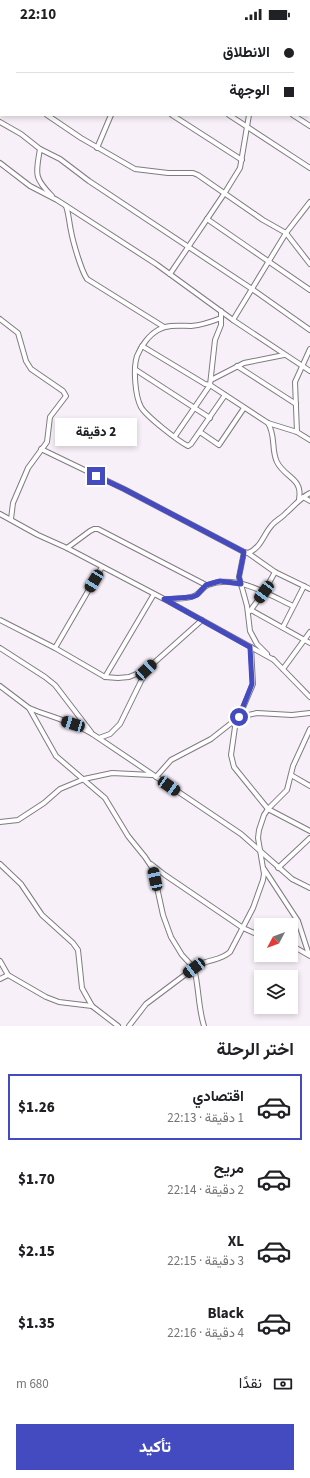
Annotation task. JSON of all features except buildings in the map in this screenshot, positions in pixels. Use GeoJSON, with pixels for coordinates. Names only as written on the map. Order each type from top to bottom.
{"type":"FeatureCollection","features":[{"type":"Feature","properties":{"kind":"street"},"geometry":{"type":"LineString","coordinates":[[49,116],[97,148],[135,169],[168,174],[192,172],[286,233],[310,264]]}},
{"type":"Feature","properties":{"kind":"street"},"geometry":{"type":"LineString","coordinates":[[97,148],[111,116]]}},
{"type":"Feature","properties":{"kind":"street"},"geometry":{"type":"LineString","coordinates":[[174,116],[242,160]]}},
{"type":"Feature","properties":{"kind":"street"},"geometry":{"type":"LineString","coordinates":[[231,116],[310,166]]}},
{"type":"Feature","properties":{"kind":"street"},"geometry":{"type":"LineString","coordinates":[[170,274],[240,168],[249,116]]}},
{"type":"Feature","properties":{"kind":"street"},"geometry":{"type":"LineString","coordinates":[[295,116],[310,126]]}},
{"type":"Feature","properties":{"kind":"street"},"geometry":{"type":"LineString","coordinates":[[0,122],[21,134],[40,149],[60,159],[101,190],[252,289],[310,330]]}},
{"type":"Feature","properties":{"kind":"street"},"geometry":{"type":"LineString","coordinates":[[40,149],[37,177],[44,188],[57,200]]}},
{"type":"Feature","properties":{"kind":"street"},"geometry":{"type":"LineString","coordinates":[[0,163],[30,186],[57,200],[170,274],[233,320],[310,371]]}},
{"type":"Feature","properties":{"kind":"street"},"geometry":{"type":"LineString","coordinates":[[233,320],[286,233],[310,202]]}},
{"type":"Feature","properties":{"kind":"street"},"geometry":{"type":"LineString","coordinates":[[66,206],[70,218],[72,236],[87,279],[164,327]]}},
{"type":"Feature","properties":{"kind":"street"},"geometry":{"type":"LineString","coordinates":[[207,220],[310,290]]}},
{"type":"Feature","properties":{"kind":"street"},"geometry":{"type":"LineString","coordinates":[[175,436],[210,385],[215,340],[220,330],[221,311]]}},
{"type":"Feature","properties":{"kind":"street"},"geometry":{"type":"LineString","coordinates":[[221,318],[203,324],[164,327],[153,333],[142,346],[136,362],[137,397],[141,408],[148,416],[188,446],[200,432],[225,395]]}},
{"type":"Feature","properties":{"kind":"street"},"geometry":{"type":"LineString","coordinates":[[0,319],[18,332],[26,361],[31,369],[65,393],[66,396],[50,417],[47,442],[32,461],[25,475],[13,503],[11,519]]}},
{"type":"Feature","properties":{"kind":"street"},"geometry":{"type":"LineString","coordinates":[[142,346],[210,385],[268,423],[297,432],[310,440]]}},
{"type":"Feature","properties":{"kind":"street"},"geometry":{"type":"LineString","coordinates":[[297,432],[295,382],[310,349]]}},
{"type":"Feature","properties":{"kind":"street"},"geometry":{"type":"LineString","coordinates":[[211,380],[236,366],[284,355]]}},
{"type":"Feature","properties":{"kind":"street"},"geometry":{"type":"LineString","coordinates":[[236,366],[296,404]]}},
{"type":"Feature","properties":{"kind":"street"},"geometry":{"type":"LineString","coordinates":[[136,370],[210,418]]}},
{"type":"Feature","properties":{"kind":"street"},"geometry":{"type":"LineString","coordinates":[[200,432],[219,445],[244,408]]}},
{"type":"Feature","properties":{"kind":"street"},"geometry":{"type":"LineString","coordinates":[[268,423],[272,430],[275,458],[282,469],[299,486],[301,498]]}},
{"type":"Feature","properties":{"kind":"street"},"geometry":{"type":"LineString","coordinates":[[42,449],[124,489],[246,552],[275,572],[310,589]]}},
{"type":"Feature","properties":{"kind":"street"},"geometry":{"type":"LineString","coordinates":[[246,552],[256,548],[273,524],[288,512],[301,498],[310,493]]}},
{"type":"Feature","properties":{"kind":"street"},"geometry":{"type":"LineString","coordinates":[[301,498],[310,501]]}},
{"type":"Feature","properties":{"kind":"street"},"geometry":{"type":"LineString","coordinates":[[0,514],[164,599],[274,660]]}},
{"type":"Feature","properties":{"kind":"street"},"geometry":{"type":"LineString","coordinates":[[66,548],[90,531],[98,529],[206,585]]}},
{"type":"Feature","properties":{"kind":"street"},"geometry":{"type":"LineString","coordinates":[[246,552],[239,577],[253,637],[264,652],[274,660],[310,697]]}},
{"type":"Feature","properties":{"kind":"street"},"geometry":{"type":"LineString","coordinates":[[55,648],[102,567]]}},
{"type":"Feature","properties":{"kind":"street"},"geometry":{"type":"LineString","coordinates":[[248,614],[264,592],[275,572]]}},
{"type":"Feature","properties":{"kind":"street"},"geometry":{"type":"LineString","coordinates":[[164,599],[192,597],[197,595],[206,585],[224,581],[241,584],[264,592],[293,606]]}},
{"type":"Feature","properties":{"kind":"street"},"geometry":{"type":"LineString","coordinates":[[283,627],[304,586]]}},
{"type":"Feature","properties":{"kind":"street"},"geometry":{"type":"LineString","coordinates":[[105,677],[154,594]]}},
{"type":"Feature","properties":{"kind":"street"},"geometry":{"type":"LineString","coordinates":[[251,610],[310,643]]}},
{"type":"Feature","properties":{"kind":"street"},"geometry":{"type":"LineString","coordinates":[[0,620],[55,648],[105,677],[118,678],[129,677],[146,670],[202,620]]}},
{"type":"Feature","properties":{"kind":"street"},"geometry":{"type":"LineString","coordinates":[[283,669],[310,632]]}},
{"type":"Feature","properties":{"kind":"street"},"geometry":{"type":"LineString","coordinates":[[250,647],[252,684],[237,718],[231,755],[232,761],[234,767],[268,809],[310,831]]}},
{"type":"Feature","properties":{"kind":"street"},"geometry":{"type":"LineString","coordinates":[[0,648],[55,685],[94,735]]}},
{"type":"Feature","properties":{"kind":"street"},"geometry":{"type":"LineString","coordinates":[[99,738],[110,734],[120,724],[146,670]]}},
{"type":"Feature","properties":{"kind":"street"},"geometry":{"type":"LineString","coordinates":[[0,686],[29,708],[55,719],[80,726],[99,738],[241,834],[292,879],[310,888]]}},
{"type":"Feature","properties":{"kind":"street"},"geometry":{"type":"LineString","coordinates":[[29,708],[56,756],[105,798],[128,836],[153,869],[163,915],[171,937],[182,955],[194,968],[198,980],[199,1008],[204,1026]]}},
{"type":"Feature","properties":{"kind":"street"},"geometry":{"type":"LineString","coordinates":[[0,822],[18,820],[44,803],[60,789],[84,779],[112,773],[155,776],[176,757],[211,739],[237,718],[257,713],[292,715],[310,713]]}},
{"type":"Feature","properties":{"kind":"street"},"geometry":{"type":"LineString","coordinates":[[129,1026],[146,1004],[194,968],[205,962],[218,960],[225,956],[235,944],[253,908],[264,874],[258,838],[259,830],[268,809],[287,790],[293,766],[310,729]]}},
{"type":"Feature","properties":{"kind":"street"},"geometry":{"type":"LineString","coordinates":[[291,775],[310,786]]}},
{"type":"Feature","properties":{"kind":"street"},"geometry":{"type":"LineString","coordinates":[[278,868],[310,838]]}},
{"type":"Feature","properties":{"kind":"street"},"geometry":{"type":"LineString","coordinates":[[148,861],[165,875],[243,928],[254,933]]}},
{"type":"Feature","properties":{"kind":"street"},"geometry":{"type":"LineString","coordinates":[[0,864],[21,884],[42,915],[73,943],[78,950],[82,988],[92,1006],[118,1026]]}},
{"type":"Feature","properties":{"kind":"street"},"geometry":{"type":"LineString","coordinates":[[263,867],[298,921],[309,955]]}},
{"type":"Feature","properties":{"kind":"street"},"geometry":{"type":"LineString","coordinates":[[298,949],[309,955]]}},
{"type":"Feature","properties":{"kind":"street"},"geometry":{"type":"LineString","coordinates":[[0,961],[8,975],[46,997],[59,1002],[92,1006]]}},
{"type":"Feature","properties":{"kind":"street"},"geometry":{"type":"LineString","coordinates":[[0,979],[8,975]]}},
{"type":"Feature","properties":{"kind":"route"},"geometry":{"type":"LineString","coordinates":[[96,476],[124,489],[244,552],[239,577],[241,584],[220,581],[206,585],[197,595],[192,597],[164,599],[250,647],[252,687],[239,717]]}}]}
